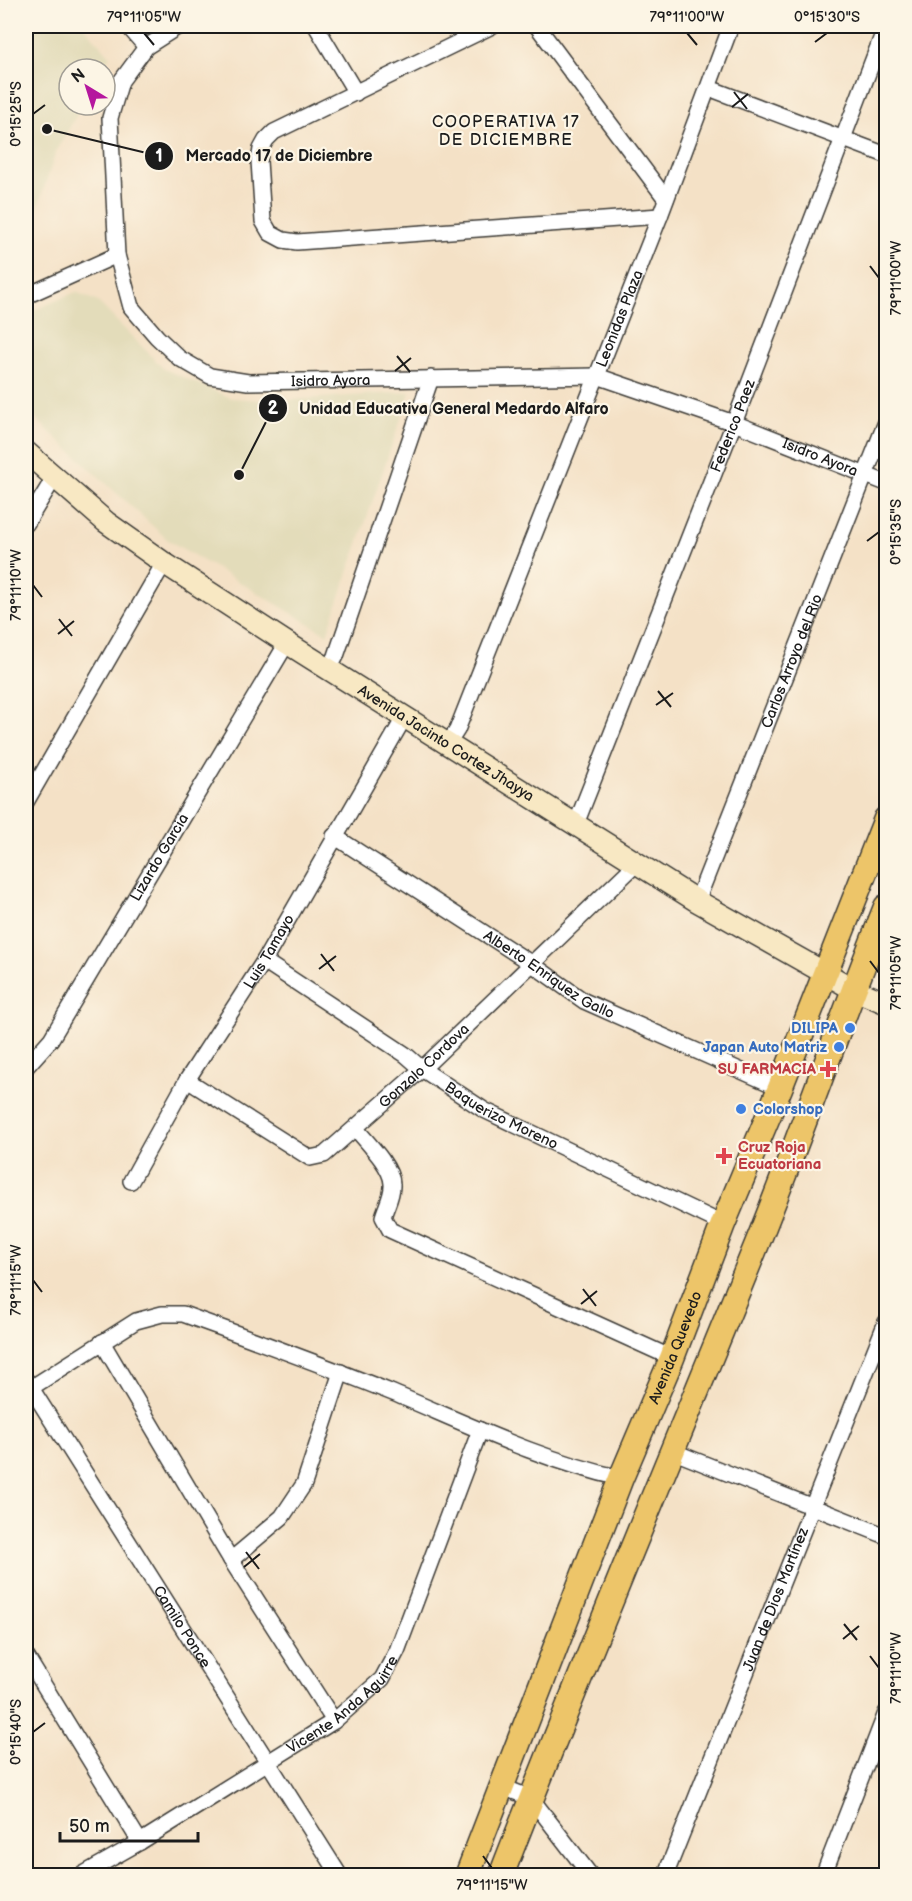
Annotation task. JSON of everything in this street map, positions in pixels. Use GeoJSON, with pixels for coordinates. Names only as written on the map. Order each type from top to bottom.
{"type":"FeatureCollection","features":[{"type":"Feature","properties":{"kind":"main road","name":"Avenida Jacinto Cortez Jhayya"},"geometry":{"type":"LineString","coordinates":[[26,452],[106,522],[164,563],[329,670],[697,901],[853,989],[886,1003]]}},
{"type":"Feature","properties":{"kind":"main road","name":"Avenida Quevedo"},"geometry":{"type":"LineString","coordinates":[[466,1875],[621,1478],[672,1358],[723,1224],[780,1088],[886,819]]}},
{"type":"Feature","properties":{"kind":"main road"},"geometry":{"type":"LineString","coordinates":[[501,1875],[802,1128],[886,907]]}},
{"type":"Feature","properties":{"kind":"street"},"geometry":{"type":"LineString","coordinates":[[128,26],[146,47]]}},
{"type":"Feature","properties":{"kind":"street","name":"Isidro Ayora"},"geometry":{"type":"LineString","coordinates":[[179,26],[146,47],[121,81],[110,118],[117,255],[131,307],[179,358],[210,376],[248,382],[597,376],[734,423],[886,483]]}},
{"type":"Feature","properties":{"kind":"street"},"geometry":{"type":"LineString","coordinates":[[316,26],[356,93]]}},
{"type":"Feature","properties":{"kind":"street"},"geometry":{"type":"LineString","coordinates":[[492,26],[274,132],[261,149],[259,161],[263,221],[270,233],[283,240],[297,242],[660,216]]}},
{"type":"Feature","properties":{"kind":"street"},"geometry":{"type":"LineString","coordinates":[[537,26],[666,199]]}},
{"type":"Feature","properties":{"kind":"street","name":"Leonidas Plaza"},"geometry":{"type":"LineString","coordinates":[[448,744],[457,730],[597,376],[731,26]]}},
{"type":"Feature","properties":{"kind":"street","name":"Federico Paez"},"geometry":{"type":"LineString","coordinates":[[576,824],[734,423],[886,26]]}},
{"type":"Feature","properties":{"kind":"street"},"geometry":{"type":"LineString","coordinates":[[709,88],[886,155]]}},
{"type":"Feature","properties":{"kind":"street"},"geometry":{"type":"LineString","coordinates":[[26,296],[117,255]]}},
{"type":"Feature","properties":{"kind":"street"},"geometry":{"type":"LineString","coordinates":[[329,670],[336,656],[431,378]]}},
{"type":"Feature","properties":{"kind":"street","name":"Carlos Arroyo del Rio"},"geometry":{"type":"LineString","coordinates":[[697,901],[886,423]]}},
{"type":"Feature","properties":{"kind":"street"},"geometry":{"type":"LineString","coordinates":[[26,524],[54,478]]}},
{"type":"Feature","properties":{"kind":"street"},"geometry":{"type":"LineString","coordinates":[[26,802],[164,563]]}},
{"type":"Feature","properties":{"kind":"street","name":"Lizardo Garcia"},"geometry":{"type":"LineString","coordinates":[[26,1067],[51,1039],[287,643]]}},
{"type":"Feature","properties":{"kind":"street","name":"Luis Tamayo"},"geometry":{"type":"LineString","coordinates":[[131,1181],[187,1080],[264,961],[404,718]]}},
{"type":"Feature","properties":{"kind":"street","name":"Alberto Enríquez Gallo"},"geometry":{"type":"LineString","coordinates":[[334,837],[584,1000],[780,1088]]}},
{"type":"Feature","properties":{"kind":"street","name":"Gonzalo Cordova"},"geometry":{"type":"LineString","coordinates":[[187,1080],[310,1158],[324,1155],[422,1069],[637,863]]}},
{"type":"Feature","properties":{"kind":"street","name":"Baquerizo Moreno"},"geometry":{"type":"LineString","coordinates":[[264,961],[484,1110],[723,1224]]}},
{"type":"Feature","properties":{"kind":"street"},"geometry":{"type":"LineString","coordinates":[[356,1129],[385,1165],[393,1182],[383,1217],[390,1230],[672,1358]]}},
{"type":"Feature","properties":{"kind":"street"},"geometry":{"type":"LineString","coordinates":[[27,1386],[136,1321],[162,1314],[183,1314],[342,1372],[480,1430],[586,1470],[621,1478]]}},
{"type":"Feature","properties":{"kind":"street","name":"Juan de Dios Martínez"},"geometry":{"type":"LineString","coordinates":[[665,1875],[886,1323]]}},
{"type":"Feature","properties":{"kind":"street"},"geometry":{"type":"LineString","coordinates":[[102,1342],[231,1560],[334,1721]]}},
{"type":"Feature","properties":{"kind":"street"},"geometry":{"type":"LineString","coordinates":[[231,1560],[282,1517],[304,1484],[342,1372]]}},
{"type":"Feature","properties":{"kind":"street","name":"Camilo Ponce"},"geometry":{"type":"LineString","coordinates":[[27,1386],[340,1875]]}},
{"type":"Feature","properties":{"kind":"street","name":"Vicente Anda Aguirre"},"geometry":{"type":"LineString","coordinates":[[80,1875],[140,1842],[334,1721],[382,1679],[397,1652],[480,1430]]}},
{"type":"Feature","properties":{"kind":"street"},"geometry":{"type":"LineString","coordinates":[[672,1451],[886,1536]]}},
{"type":"Feature","properties":{"kind":"street"},"geometry":{"type":"LineString","coordinates":[[26,1656],[140,1842]]}},
{"type":"Feature","properties":{"kind":"street"},"geometry":{"type":"LineString","coordinates":[[823,1875],[886,1713]]}},
{"type":"Feature","properties":{"kind":"street"},"geometry":{"type":"LineString","coordinates":[[500,1786],[531,1798],[591,1875]]}},
{"type":"Feature","properties":{"kind":"shaded area"},"geometry":{"type":"Polygon","coordinates":[[[26,26],[84,26],[110,56],[57,57],[57,117],[75,117],[56,152],[37,209],[26,216],[26,26]]]}},
{"type":"Feature","properties":{"kind":"shaded area"},"geometry":{"type":"Polygon","coordinates":[[[76,292],[98,302],[164,369],[231,398],[275,401],[410,392],[327,634],[168,540],[26,410],[26,314],[76,292]]]}},
{"type":"Feature","properties":{"kind":"place","name":"Mercado 17 de Diciembre"},"geometry":{"type":"Point","coordinates":[47,129]}},
{"type":"Feature","properties":{"kind":"place","name":"Unidad Educativa General Medardo Alfaro"},"geometry":{"type":"Point","coordinates":[239,475]}},
{"type":"Feature","properties":{"kind":"place","name":"DILIPA"},"geometry":{"type":"Point","coordinates":[850,1028]}},
{"type":"Feature","properties":{"kind":"place","name":"Japan Auto Matriz"},"geometry":{"type":"Point","coordinates":[839,1047]}},
{"type":"Feature","properties":{"kind":"place","name":"SU FARMACIA"},"geometry":{"type":"Point","coordinates":[828,1069]}},
{"type":"Feature","properties":{"kind":"place","name":"Colorshop"},"geometry":{"type":"Point","coordinates":[741,1109]}},
{"type":"Feature","properties":{"kind":"place","name":"Cruz Roja Ecuatoriana"},"geometry":{"type":"Point","coordinates":[724,1156]}},
{"type":"Feature","properties":{"kind":"district","name":"COOPERATIVA 17 DE DICIEMBRE"},"geometry":{"type":"Point","coordinates":[506,131]}}]}
